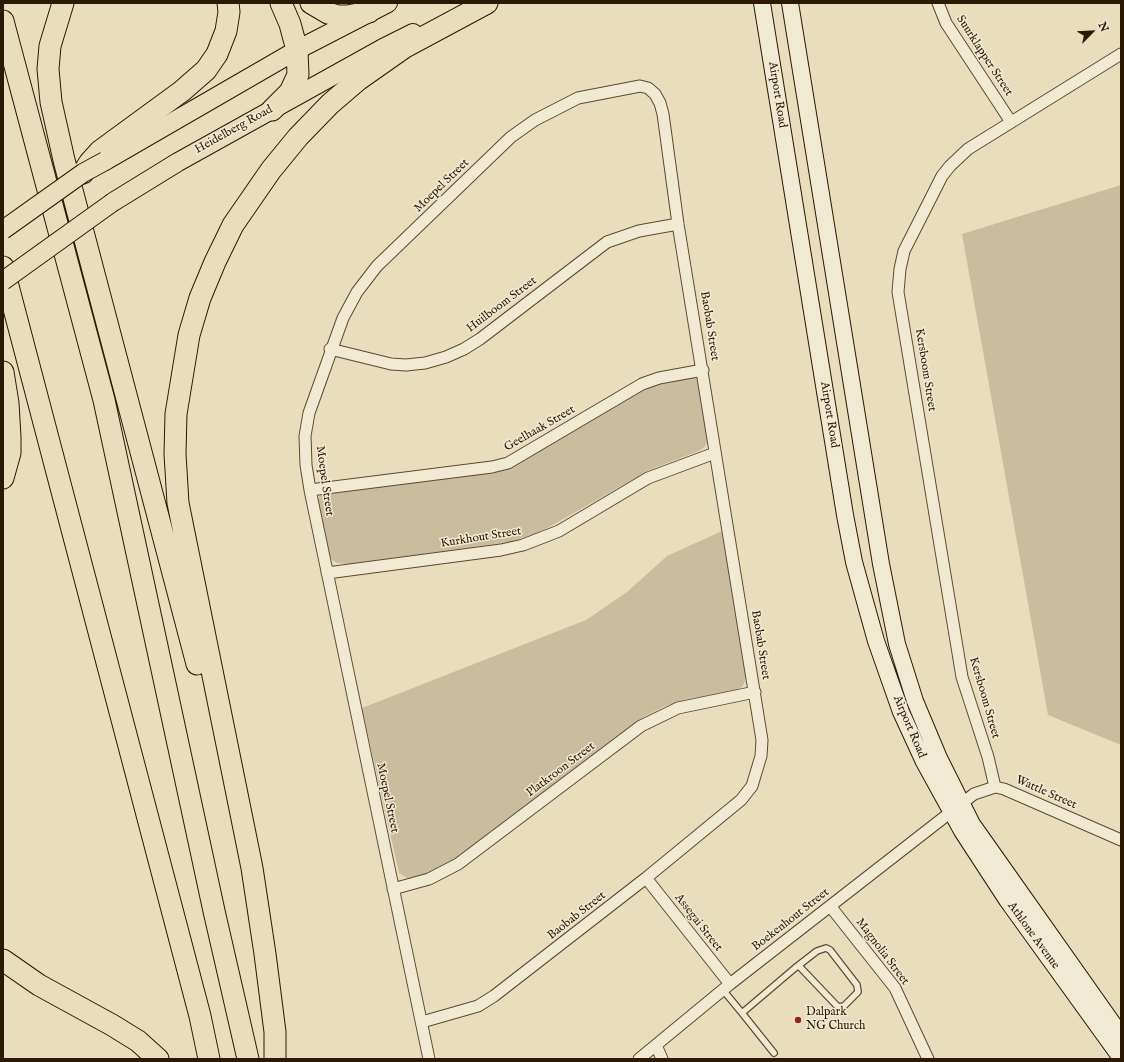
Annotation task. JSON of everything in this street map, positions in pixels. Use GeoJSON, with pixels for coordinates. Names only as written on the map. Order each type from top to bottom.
{"type":"FeatureCollection","features":[{"type":"Feature","properties":{"kind":"highway"},"geometry":{"type":"LineString","coordinates":[[63,3],[50,46],[48,69],[51,102],[64,160],[232,801],[265,954]]}},
{"type":"Feature","properties":{"kind":"highway"},"geometry":{"type":"LineString","coordinates":[[84,173],[90,162],[102,156],[206,70],[216,54],[226,31],[229,12],[228,3]]}},
{"type":"Feature","properties":{"kind":"highway"},"geometry":{"type":"LineString","coordinates":[[272,110],[285,98],[294,85],[298,75],[297,50],[290,24],[280,3]]}},
{"type":"Feature","properties":{"kind":"highway"},"geometry":{"type":"LineString","coordinates":[[311,3],[328,13],[338,16],[348,16],[369,12]]}},
{"type":"Feature","properties":{"kind":"highway"},"geometry":{"type":"LineString","coordinates":[[275,1059],[275,1032],[265,954],[239,801],[178,503],[175,454],[176,414],[189,335],[200,298],[233,225],[271,170],[298,137],[330,104],[358,80],[405,47],[487,3]]}},
{"type":"Feature","properties":{"kind":"highway"},"geometry":{"type":"LineString","coordinates":[[3,21],[104,400],[214,911],[248,1059]]}},
{"type":"Feature","properties":{"kind":"highway"},"geometry":{"type":"LineString","coordinates":[[3,267],[194,993],[209,1059]]}},
{"type":"Feature","properties":{"kind":"highway"},"geometry":{"type":"LineString","coordinates":[[3,372],[8,403],[10,453],[3,478]]}},
{"type":"Feature","properties":{"kind":"highway"},"geometry":{"type":"LineString","coordinates":[[3,960],[39,985],[112,1024],[138,1042],[158,1059]]}},
{"type":"Feature","properties":{"kind":"main road"},"geometry":{"type":"LineString","coordinates":[[102,156],[297,50],[388,3]]}},
{"type":"Feature","properties":{"kind":"main road","name":"Heidelberg Road"},"geometry":{"type":"LineString","coordinates":[[3,281],[113,202],[178,162],[383,48],[479,3]]}},
{"type":"Feature","properties":{"kind":"main road","name":"Airport Road"},"geometry":{"type":"LineString","coordinates":[[762,3],[793,199],[854,562],[876,641],[901,712],[924,762],[955,807]]}},
{"type":"Feature","properties":{"kind":"main road","name":"Airport Road"},"geometry":{"type":"LineString","coordinates":[[790,3],[879,556],[898,644],[915,701],[939,758],[955,807]]}},
{"type":"Feature","properties":{"kind":"main road"},"geometry":{"type":"LineString","coordinates":[[3,230],[84,173]]}},
{"type":"Feature","properties":{"kind":"main road","name":"Athlone Avenue"},"geometry":{"type":"LineString","coordinates":[[955,807],[987,846],[1121,1035]]}},
{"type":"Feature","properties":{"kind":"main road","name":"Athlone Avenue"},"geometry":{"type":"LineString","coordinates":[[955,807],[1008,900],[1121,1058]]}},
{"type":"Feature","properties":{"kind":"street","name":"Suurklapper Street"},"geometry":{"type":"LineString","coordinates":[[938,3],[946,23],[1010,122]]}},
{"type":"Feature","properties":{"kind":"street","name":"Kersboom Street"},"geometry":{"type":"LineString","coordinates":[[995,787],[988,757],[962,677],[898,292],[900,269],[904,251],[942,176],[950,166],[968,149],[1121,54]]}},
{"type":"Feature","properties":{"kind":"street","name":"Moepel Street"},"geometry":{"type":"LineString","coordinates":[[429,1059],[310,490],[306,465],[305,436],[309,413],[330,349],[343,318],[357,292],[377,266],[511,138],[535,120],[578,98],[628,87],[640,86],[648,88],[660,103]]}},
{"type":"Feature","properties":{"kind":"street","name":"Baobab Street"},"geometry":{"type":"LineString","coordinates":[[422,1022],[478,1006],[494,996],[646,878],[741,800],[752,786],[761,756],[762,740],[755,692],[678,224],[660,103]]}},
{"type":"Feature","properties":{"kind":"street","name":"Huilboom Street"},"geometry":{"type":"LineString","coordinates":[[330,349],[391,364],[406,365],[424,363],[446,357],[464,349],[480,339],[607,242],[639,231],[678,224]]}},
{"type":"Feature","properties":{"kind":"street","name":"Geelhaak Street"},"geometry":{"type":"LineString","coordinates":[[310,490],[492,467],[508,463],[642,384],[659,378],[703,370]]}},
{"type":"Feature","properties":{"kind":"street","name":"Kurkhout Street"},"geometry":{"type":"LineString","coordinates":[[327,573],[501,550],[523,545],[558,530],[648,478],[716,453]]}},
{"type":"Feature","properties":{"kind":"street","name":"Platkroon Street"},"geometry":{"type":"LineString","coordinates":[[393,889],[429,879],[458,864],[641,726],[678,708],[755,692]]}},
{"type":"Feature","properties":{"kind":"street"},"geometry":{"type":"LineString","coordinates":[[955,807],[974,794],[995,787]]}},
{"type":"Feature","properties":{"kind":"street","name":"Wattle Street"},"geometry":{"type":"LineString","coordinates":[[995,787],[1004,789],[1121,840]]}},
{"type":"Feature","properties":{"kind":"street","name":"Boekenhout Street"},"geometry":{"type":"LineString","coordinates":[[639,1059],[726,987],[955,807]]}},
{"type":"Feature","properties":{"kind":"street","name":"Assegai Street"},"geometry":{"type":"LineString","coordinates":[[646,878],[726,987]]}},
{"type":"Feature","properties":{"kind":"street","name":"Magnolia Street"},"geometry":{"type":"LineString","coordinates":[[830,906],[895,988],[928,1059]]}},
{"type":"Feature","properties":{"kind":"street"},"geometry":{"type":"LineString","coordinates":[[656,1045],[662,1059]]}},
{"type":"Feature","properties":{"kind":"lane"},"geometry":{"type":"LineString","coordinates":[[742,1013],[817,951],[826,948],[830,950],[857,985],[858,992],[844,1006],[838,1007],[799,966]]}},
{"type":"Feature","properties":{"kind":"lane"},"geometry":{"type":"LineString","coordinates":[[726,987],[742,1013],[774,1053]]}},
{"type":"Feature","properties":{"kind":"shaded area"},"geometry":{"type":"Polygon","coordinates":[[[1121,185],[1121,745],[1048,715],[962,234],[1121,185]]]}},
{"type":"Feature","properties":{"kind":"shaded area"},"geometry":{"type":"Polygon","coordinates":[[[691,376],[697,379],[700,386],[708,440],[705,447],[699,451],[649,470],[535,534],[509,542],[349,564],[337,563],[332,560],[328,552],[317,505],[319,497],[323,492],[494,471],[634,391],[657,383],[691,376]]]}},
{"type":"Feature","properties":{"kind":"shaded area"},"geometry":{"type":"Polygon","coordinates":[[[722,531],[746,673],[745,682],[742,687],[734,691],[689,699],[665,706],[643,717],[455,860],[433,872],[409,879],[399,873],[362,708],[586,620],[627,592],[667,556],[722,531]]]}},
{"type":"Feature","properties":{"kind":"place","name":"Dalpark NG Church"},"geometry":{"type":"Point","coordinates":[798,1020]}}]}
